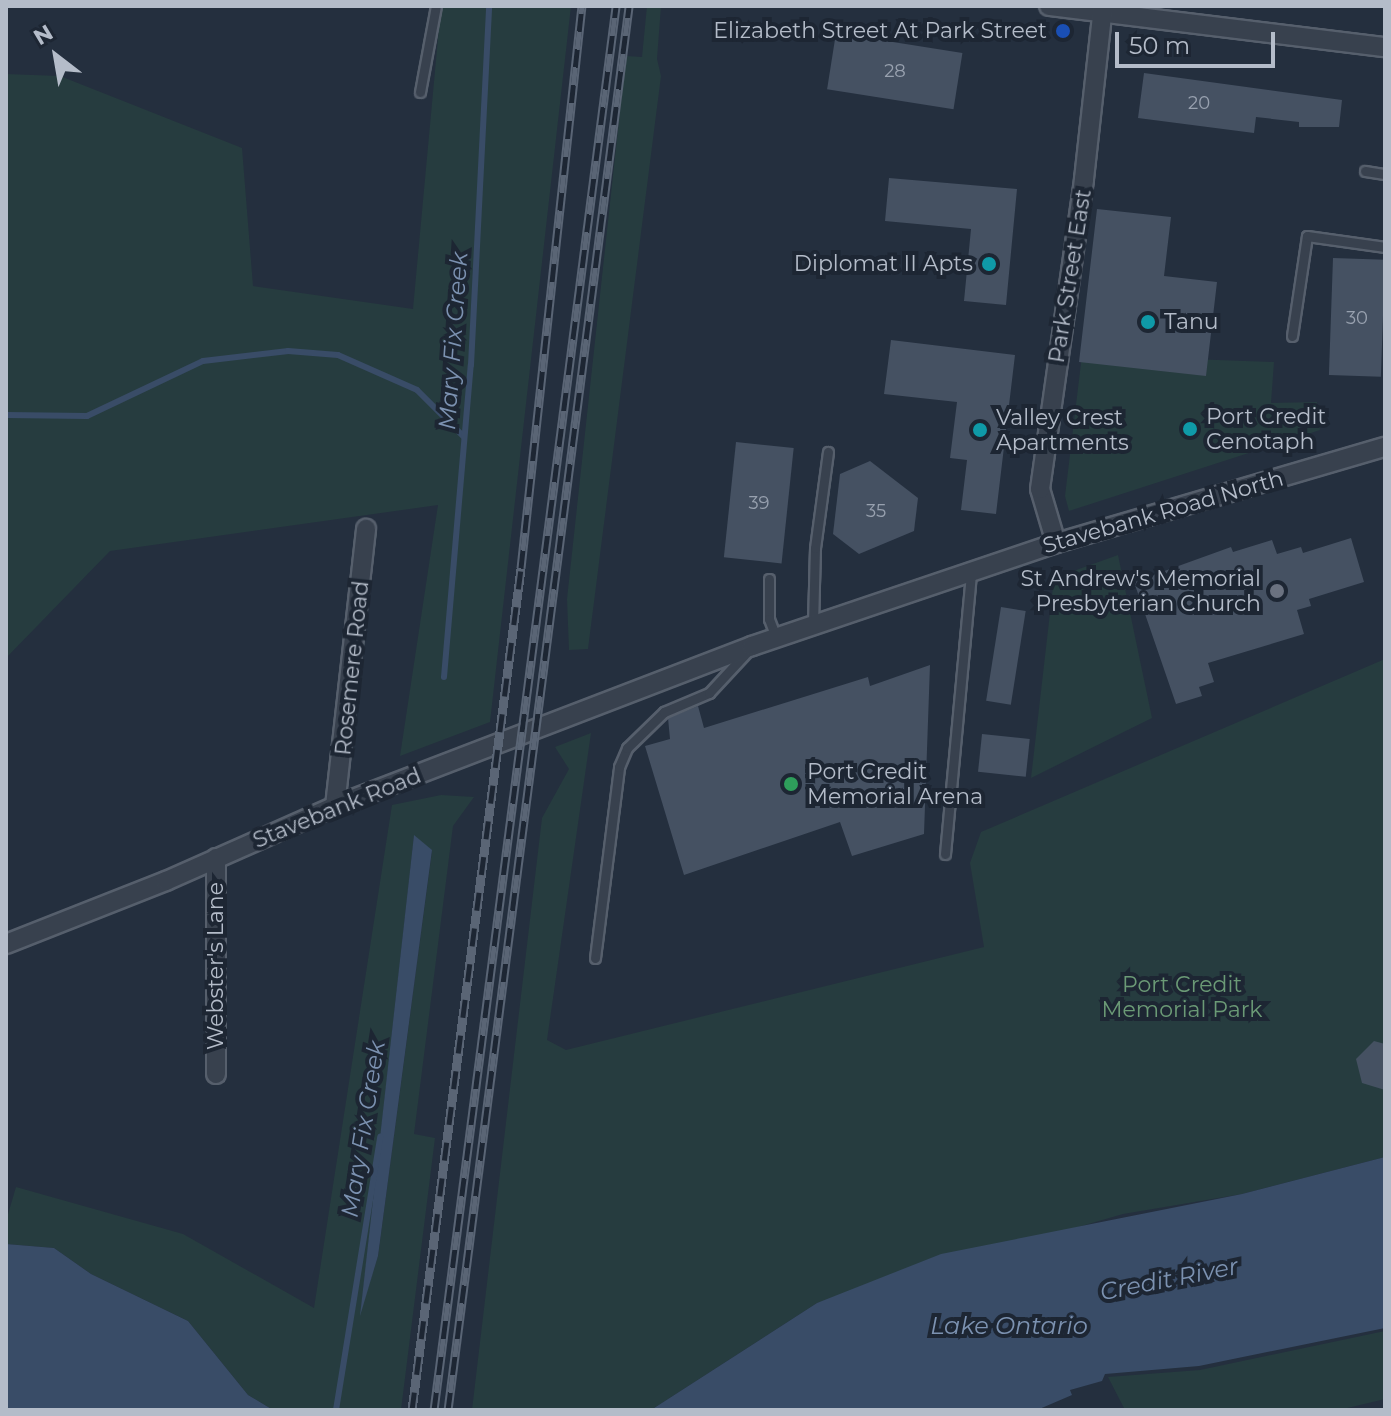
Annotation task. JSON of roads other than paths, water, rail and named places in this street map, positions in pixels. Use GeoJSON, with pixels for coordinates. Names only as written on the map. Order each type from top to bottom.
{"type":"FeatureCollection","features":[{"type":"Feature","properties":{"kind":"street"},"geometry":{"type":"LineString","coordinates":[[1049,6],[1102,9],[1385,47]]}},
{"type":"Feature","properties":{"kind":"street","name":"Park Street East"},"geometry":{"type":"LineString","coordinates":[[1056,543],[1040,489],[1084,179],[1102,9]]}},
{"type":"Feature","properties":{"kind":"street","name":"Stavebank Road North"},"geometry":{"type":"LineString","coordinates":[[670,678],[776,637],[972,570],[1385,447]]}},
{"type":"Feature","properties":{"kind":"street","name":"Rosemere Road"},"geometry":{"type":"LineString","coordinates":[[335,806],[366,529]]}},
{"type":"Feature","properties":{"kind":"street","name":"Stavebank Road"},"geometry":{"type":"LineString","coordinates":[[6,944],[335,806],[670,678]]}},
{"type":"Feature","properties":{"kind":"street","name":"Webster's Lane"},"geometry":{"type":"LineString","coordinates":[[216,858],[216,1074]]}},
{"type":"Feature","properties":{"kind":"lane"},"geometry":{"type":"LineString","coordinates":[[420,92],[436,6]]}},
{"type":"Feature","properties":{"kind":"lane"},"geometry":{"type":"LineString","coordinates":[[1365,171],[1385,174]]}},
{"type":"Feature","properties":{"kind":"lane"},"geometry":{"type":"LineString","coordinates":[[1292,336],[1307,236],[1385,247]]}},
{"type":"Feature","properties":{"kind":"lane"},"geometry":{"type":"LineString","coordinates":[[813,624],[815,548],[828,452]]}},
{"type":"Feature","properties":{"kind":"lane"},"geometry":{"type":"LineString","coordinates":[[945,854],[972,570]]}},
{"type":"Feature","properties":{"kind":"lane"},"geometry":{"type":"LineString","coordinates":[[769,579],[769,619],[776,637]]}},
{"type":"Feature","properties":{"kind":"lane"},"geometry":{"type":"LineString","coordinates":[[595,958],[619,767],[627,748],[664,712],[709,693],[752,646]]}},
{"type":"Feature","properties":{"kind":"water"},"geometry":{"type":"Polygon","coordinates":[[[414,835],[432,850],[378,1256],[360,1316],[414,835]]]}},
{"type":"Feature","properties":{"kind":"water","name":"Lake Ontario"},"geometry":{"type":"Polygon","coordinates":[[[1385,1157],[1385,1328],[1199,1366],[1105,1374],[1102,1381],[1070,1390],[1072,1395],[1037,1410],[651,1410],[817,1303],[941,1254],[1242,1194],[1385,1157]]]}},
{"type":"Feature","properties":{"kind":"water"},"geometry":{"type":"Polygon","coordinates":[[[6,1244],[54,1248],[91,1274],[188,1321],[248,1395],[273,1410],[6,1410],[6,1244]]]}},
{"type":"Feature","properties":{"kind":"waterway","name":"Mary Fix Creek"},"geometry":{"type":"LineString","coordinates":[[444,677],[471,365],[489,6]]}},
{"type":"Feature","properties":{"kind":"waterway"},"geometry":{"type":"LineString","coordinates":[[6,415],[87,416],[203,361],[288,351],[338,355],[417,390],[464,437]]}},
{"type":"Feature","properties":{"kind":"waterway","name":"Mary Fix Creek"},"geometry":{"type":"LineString","coordinates":[[336,1410],[380,1137]]}},
{"type":"Feature","properties":{"kind":"railway"},"geometry":{"type":"LineString","coordinates":[[412,1410],[521,568],[582,6]]}},
{"type":"Feature","properties":{"kind":"railway"},"geometry":{"type":"LineString","coordinates":[[434,1410],[616,6]]}},
{"type":"Feature","properties":{"kind":"railway"},"geometry":{"type":"LineString","coordinates":[[448,1410],[629,6]]}},
{"type":"Feature","properties":{"kind":"place","name":"Elizabeth Street At Park Street"},"geometry":{"type":"Point","coordinates":[1063,31]}},
{"type":"Feature","properties":{"kind":"place","name":"Diplomat II Apts"},"geometry":{"type":"Point","coordinates":[989,264]}},
{"type":"Feature","properties":{"kind":"place","name":"Tanu"},"geometry":{"type":"Point","coordinates":[1148,322]}},
{"type":"Feature","properties":{"kind":"place","name":"Port Credit Cenotaph"},"geometry":{"type":"Point","coordinates":[1190,429]}},
{"type":"Feature","properties":{"kind":"place","name":"Valley Crest Apartments"},"geometry":{"type":"Point","coordinates":[980,430]}},
{"type":"Feature","properties":{"kind":"place","name":"St Andrew's Memorial Presbyterian Church"},"geometry":{"type":"Point","coordinates":[1277,591]}},
{"type":"Feature","properties":{"kind":"place","name":"Port Credit Memorial Arena"},"geometry":{"type":"Point","coordinates":[791,784]}},
{"type":"Feature","properties":{"kind":"park label","name":"Port Credit Memorial Park"},"geometry":{"type":"Point","coordinates":[1182,996]}},
{"type":"Feature","properties":{"kind":"water label","name":"Credit River"},"geometry":{"type":"Point","coordinates":[1169,1279]}}]}
